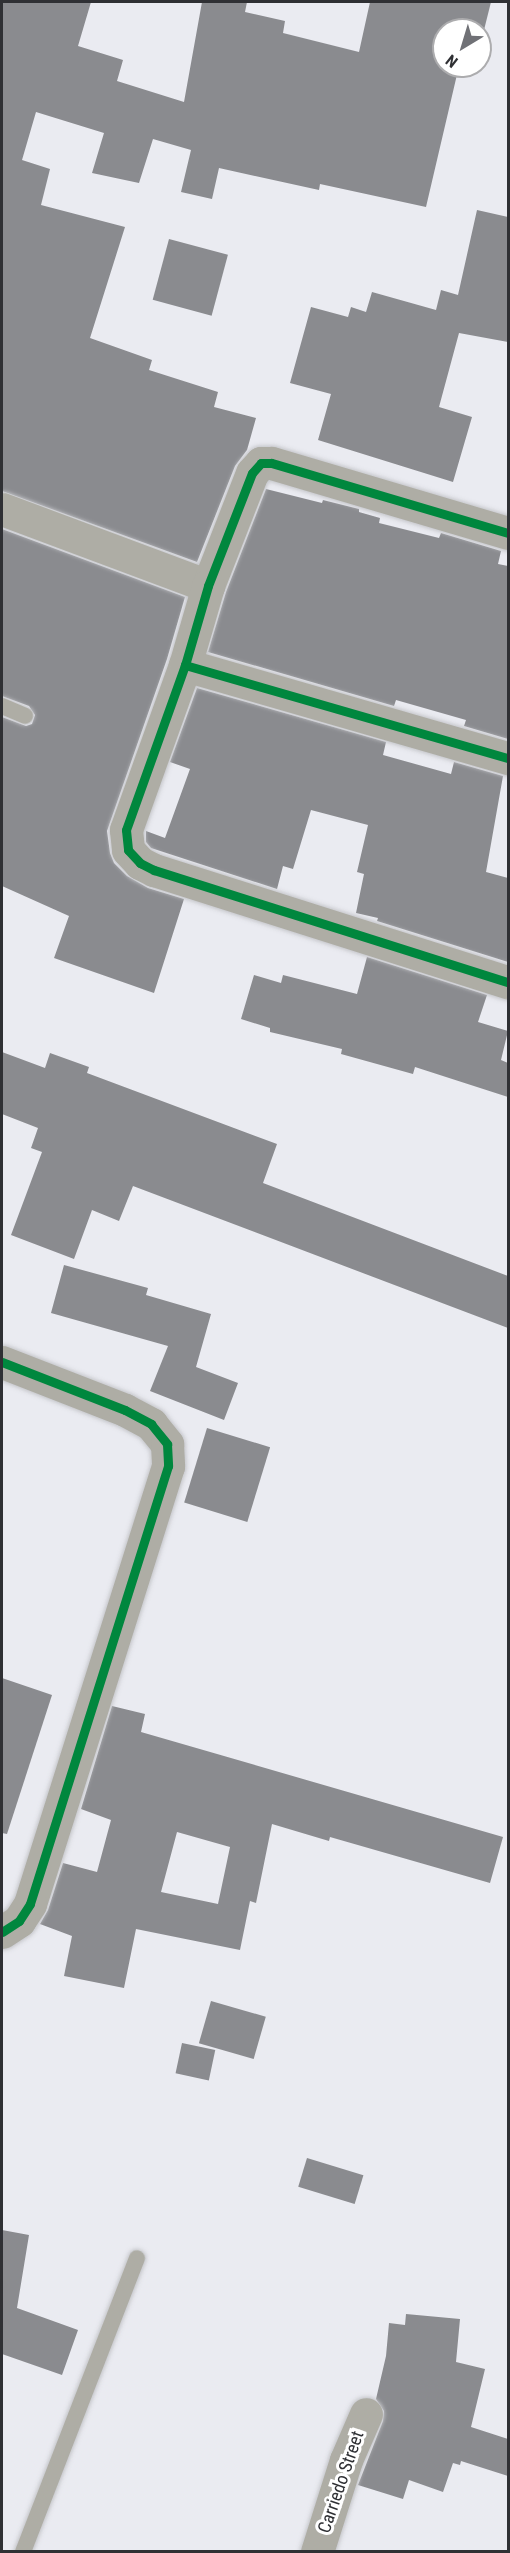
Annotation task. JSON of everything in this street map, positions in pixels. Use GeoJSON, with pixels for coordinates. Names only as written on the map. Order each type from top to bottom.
{"type":"FeatureCollection","features":[{"type":"Feature","properties":{"kind":"street"},"geometry":{"type":"LineString","coordinates":[[508,533],[271,463],[261,463],[252,474],[208,586],[185,665],[126,830],[128,850],[140,863],[154,870],[343,932],[508,982]]}},
{"type":"Feature","properties":{"kind":"street"},"geometry":{"type":"LineString","coordinates":[[2,509],[208,586]]}},
{"type":"Feature","properties":{"kind":"street"},"geometry":{"type":"LineString","coordinates":[[185,665],[508,758]]}},
{"type":"Feature","properties":{"kind":"street"},"geometry":{"type":"LineString","coordinates":[[2,1362],[125,1410],[152,1424],[167,1444],[168,1466],[30,1904],[20,1921],[2,1932]]}},
{"type":"Feature","properties":{"kind":"street","name":"Carriedo Street"},"geometry":{"type":"LineString","coordinates":[[317,2552],[346,2460],[366,2414]]}},
{"type":"Feature","properties":{"kind":"lane"},"geometry":{"type":"LineString","coordinates":[[2,706],[25,716]]}},
{"type":"Feature","properties":{"kind":"lane"},"geometry":{"type":"LineString","coordinates":[[23,2552],[137,2258]]}},
{"type":"Feature","properties":{"kind":"building"},"geometry":{"type":"Polygon","coordinates":[[[2,2],[91,2],[78,46],[123,60],[117,81],[184,102],[202,2],[247,2],[245,12],[285,21],[283,33],[359,52],[370,2],[491,2],[487,18],[432,18],[432,78],[456,78],[426,207],[320,184],[319,190],[219,168],[212,199],[181,192],[191,150],[153,139],[139,183],[92,173],[104,133],[36,112],[22,160],[50,169],[41,205],[125,227],[90,338],[152,360],[149,370],[218,392],[214,407],[256,418],[247,450],[235,466],[197,562],[2,491],[2,2]]]}},
{"type":"Feature","properties":{"kind":"building"},"geometry":{"type":"Polygon","coordinates":[[[477,210],[508,217],[508,342],[459,333],[439,407],[472,417],[453,482],[318,440],[331,394],[290,383],[311,307],[348,317],[351,307],[366,312],[372,292],[436,310],[441,290],[458,295],[477,210]]]}},
{"type":"Feature","properties":{"kind":"building"},"geometry":{"type":"Polygon","coordinates":[[[169,239],[228,255],[212,316],[153,300],[169,239]]]}},
{"type":"Feature","properties":{"kind":"building"},"geometry":{"type":"Polygon","coordinates":[[[266,489],[322,503],[323,500],[359,509],[359,512],[380,518],[379,523],[439,538],[441,533],[501,551],[498,564],[508,566],[508,739],[464,726],[466,720],[396,700],[394,706],[208,652],[226,592],[266,489]]]}},
{"type":"Feature","properties":{"kind":"building"},"geometry":{"type":"Polygon","coordinates":[[[2,529],[185,597],[167,659],[107,831],[114,863],[127,876],[148,888],[184,899],[154,993],[54,958],[69,916],[2,886],[2,717],[26,726],[32,724],[35,715],[29,706],[2,696],[2,529]]]}},
{"type":"Feature","properties":{"kind":"building"},"geometry":{"type":"Polygon","coordinates":[[[197,688],[386,742],[383,755],[451,774],[454,762],[503,776],[486,872],[508,878],[508,962],[377,921],[378,918],[356,913],[364,874],[357,872],[368,825],[311,810],[293,869],[283,866],[277,889],[151,848],[146,842],[146,831],[165,838],[190,769],[170,762],[197,688]]]}},
{"type":"Feature","properties":{"kind":"building"},"geometry":{"type":"Polygon","coordinates":[[[367,957],[487,995],[478,1022],[508,1031],[501,1060],[508,1063],[508,1097],[415,1067],[413,1074],[341,1054],[342,1049],[270,1032],[270,1028],[241,1019],[254,975],[281,983],[283,975],[357,994],[367,957]]]}},
{"type":"Feature","properties":{"kind":"building"},"geometry":{"type":"Polygon","coordinates":[[[2,1052],[45,1068],[50,1053],[89,1067],[87,1073],[277,1144],[263,1183],[508,1276],[508,1328],[133,1186],[119,1221],[92,1210],[74,1259],[11,1235],[42,1152],[31,1148],[38,1128],[2,1114],[2,1052]]]}},
{"type":"Feature","properties":{"kind":"building"},"geometry":{"type":"Polygon","coordinates":[[[64,1265],[148,1288],[146,1295],[211,1314],[196,1367],[238,1383],[224,1420],[150,1391],[168,1346],[51,1313],[64,1265]]]}},
{"type":"Feature","properties":{"kind":"building"},"geometry":{"type":"Polygon","coordinates":[[[207,1428],[270,1447],[247,1522],[184,1503],[207,1428]]]}},
{"type":"Feature","properties":{"kind":"building"},"geometry":{"type":"Polygon","coordinates":[[[2,1678],[52,1695],[7,1834],[2,1833],[2,1678]]]}},
{"type":"Feature","properties":{"kind":"building"},"geometry":{"type":"Polygon","coordinates":[[[112,1706],[145,1714],[141,1732],[503,1837],[490,1883],[330,1837],[329,1841],[272,1824],[256,1903],[250,1901],[240,1950],[136,1929],[124,1988],[64,1976],[72,1936],[40,1924],[48,1910],[63,1863],[97,1872],[111,1820],[81,1809],[112,1706]],[[177,1832],[161,1892],[218,1904],[230,1847],[177,1832]]]}},
{"type":"Feature","properties":{"kind":"building"},"geometry":{"type":"Polygon","coordinates":[[[211,2001],[266,2017],[254,2059],[199,2043],[211,2001]]]}},
{"type":"Feature","properties":{"kind":"building"},"geometry":{"type":"Polygon","coordinates":[[[182,2043],[215,2050],[209,2080],[176,2073],[182,2043]]]}},
{"type":"Feature","properties":{"kind":"building"},"geometry":{"type":"Polygon","coordinates":[[[307,2158],[363,2175],[355,2204],[298,2187],[307,2158]]]}},
{"type":"Feature","properties":{"kind":"building"},"geometry":{"type":"Polygon","coordinates":[[[2,2230],[29,2235],[17,2308],[78,2330],[62,2375],[2,2354],[2,2230]]]}},
{"type":"Feature","properties":{"kind":"building"},"geometry":{"type":"Polygon","coordinates":[[[406,2314],[460,2319],[456,2362],[485,2369],[471,2427],[508,2439],[508,2476],[461,2461],[460,2465],[453,2463],[443,2492],[409,2480],[403,2499],[358,2485],[383,2421],[384,2411],[376,2399],[386,2356],[389,2323],[405,2325],[406,2314]]]}},
{"type":"Feature","properties":{"kind":"cycle path"},"geometry":{"type":"LineString","coordinates":[[508,533],[271,463],[261,463],[252,473],[208,586],[185,665],[126,830],[128,850],[140,863],[154,870],[508,982]]}},
{"type":"Feature","properties":{"kind":"cycle path"},"geometry":{"type":"LineString","coordinates":[[185,665],[508,758]]}},
{"type":"Feature","properties":{"kind":"cycle path"},"geometry":{"type":"LineString","coordinates":[[2,1362],[125,1410],[151,1424],[167,1444],[168,1466],[30,1904],[19,1921],[2,1932]]}}]}
